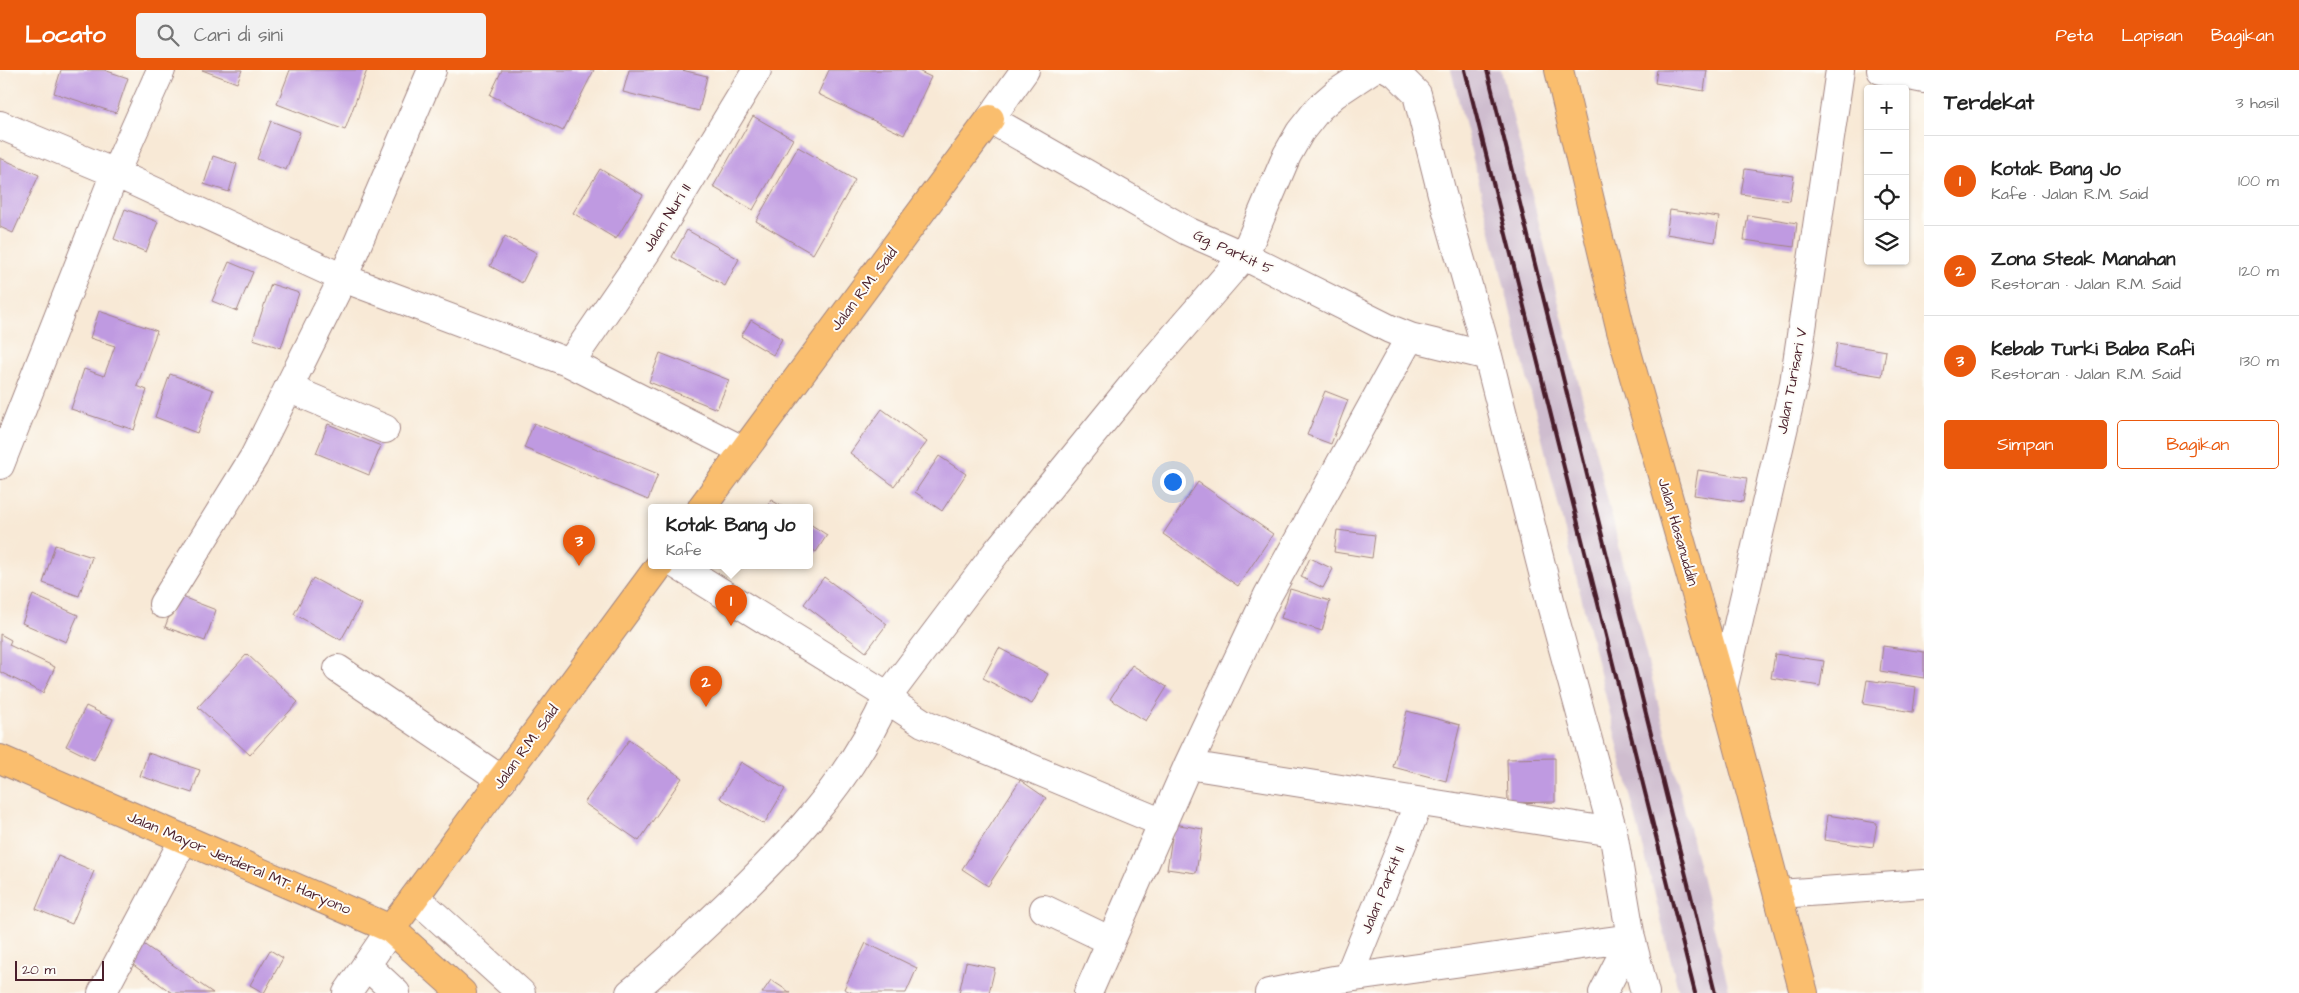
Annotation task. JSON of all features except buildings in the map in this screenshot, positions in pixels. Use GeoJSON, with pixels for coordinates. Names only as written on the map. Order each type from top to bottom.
{"type":"FeatureCollection","features":[{"type":"Feature","properties":{"kind":"main road","name":"Jalan Hasanuddin"},"geometry":{"type":"LineString","coordinates":[[1559,70],[1621,332],[1723,689],[1804,993]]}},
{"type":"Feature","properties":{"kind":"main road","name":"Jalan R.M. Said"},"geometry":{"type":"LineString","coordinates":[[704,504],[990,119]]}},
{"type":"Feature","properties":{"kind":"main road","name":"Jalan R.M. Said"},"geometry":{"type":"LineString","coordinates":[[391,929],[657,569]]}},
{"type":"Feature","properties":{"kind":"main road","name":"Jalan Mayor Jenderal MT. Haryono"},"geometry":{"type":"LineString","coordinates":[[2,762],[391,929],[461,993]]}},
{"type":"Feature","properties":{"kind":"street"},"geometry":{"type":"LineString","coordinates":[[0,465],[115,173],[161,70]]}},
{"type":"Feature","properties":{"kind":"street"},"geometry":{"type":"LineString","coordinates":[[163,604],[254,457],[343,278],[432,70]]}},
{"type":"Feature","properties":{"kind":"street","name":"Jalan Nuri II"},"geometry":{"type":"LineString","coordinates":[[570,363],[647,251],[758,70]]}},
{"type":"Feature","properties":{"kind":"street","name":"Jalan R.M. Said"},"geometry":{"type":"LineString","coordinates":[[990,119],[1025,70]]}},
{"type":"Feature","properties":{"kind":"street"},"geometry":{"type":"LineString","coordinates":[[630,993],[661,968],[800,833],[824,802],[872,729],[888,696],[998,550],[1140,376],[1244,256],[1287,155],[1300,132],[1319,108],[1335,94],[1371,70]]}},
{"type":"Feature","properties":{"kind":"street"},"geometry":{"type":"LineString","coordinates":[[1390,70],[1395,72],[1417,94],[1442,194],[1488,356],[1552,608],[1613,832],[1631,938],[1646,993]]}},
{"type":"Feature","properties":{"kind":"street","name":"Jalan Turisari V"},"geometry":{"type":"LineString","coordinates":[[1723,689],[1794,383],[1840,70]]}},
{"type":"Feature","properties":{"kind":"street"},"geometry":{"type":"LineString","coordinates":[[1881,70],[1924,78]]}},
{"type":"Feature","properties":{"kind":"street","name":"Gg. Parkit 5"},"geometry":{"type":"LineString","coordinates":[[990,119],[1187,231],[1244,256],[1390,329],[1410,337],[1488,356]]}},
{"type":"Feature","properties":{"kind":"street"},"geometry":{"type":"LineString","coordinates":[[0,124],[115,173],[343,278],[570,363],[744,451]]}},
{"type":"Feature","properties":{"kind":"street"},"geometry":{"type":"LineString","coordinates":[[1088,993],[1188,765],[1268,595],[1410,337]]}},
{"type":"Feature","properties":{"kind":"street"},"geometry":{"type":"LineString","coordinates":[[288,388],[385,429]]}},
{"type":"Feature","properties":{"kind":"street"},"geometry":{"type":"LineString","coordinates":[[683,569],[888,696],[910,716],[1163,823]]}},
{"type":"Feature","properties":{"kind":"street"},"geometry":{"type":"LineString","coordinates":[[338,669],[502,780]]}},
{"type":"Feature","properties":{"kind":"street"},"geometry":{"type":"LineString","coordinates":[[1188,765],[1613,832]]}},
{"type":"Feature","properties":{"kind":"street","name":"Jalan Parkit II"},"geometry":{"type":"LineString","coordinates":[[1337,984],[1419,802]]}},
{"type":"Feature","properties":{"kind":"street"},"geometry":{"type":"LineString","coordinates":[[102,993],[184,839]]}},
{"type":"Feature","properties":{"kind":"street"},"geometry":{"type":"LineString","coordinates":[[1779,894],[1924,884]]}},
{"type":"Feature","properties":{"kind":"street"},"geometry":{"type":"LineString","coordinates":[[414,897],[521,993]]}},
{"type":"Feature","properties":{"kind":"street"},"geometry":{"type":"LineString","coordinates":[[1044,909],[1111,941]]}},
{"type":"Feature","properties":{"kind":"street"},"geometry":{"type":"LineString","coordinates":[[347,993],[391,929]]}},
{"type":"Feature","properties":{"kind":"street"},"geometry":{"type":"LineString","coordinates":[[1269,993],[1631,938]]}},
{"type":"Feature","properties":{"kind":"street"},"geometry":{"type":"LineString","coordinates":[[1603,993],[1631,938]]}},
{"type":"Feature","properties":{"kind":"street"},"geometry":{"type":"LineString","coordinates":[[366,965],[396,993]]}},
{"type":"Feature","properties":{"kind":"shaded area"},"geometry":{"type":"Polygon","coordinates":[[[1451,70],[1501,70],[1730,993],[1679,993],[1451,70]]]}},
{"type":"Feature","properties":{"kind":"railway"},"geometry":{"type":"LineString","coordinates":[[1465,70],[1695,993]]}},
{"type":"Feature","properties":{"kind":"railway"},"geometry":{"type":"LineString","coordinates":[[1487,70],[1715,993]]}},
{"type":"Feature","properties":{"kind":"place","name":"Kebab Turki Baba Rafi"},"geometry":{"type":"Point","coordinates":[579,566]}},
{"type":"Feature","properties":{"kind":"place","name":"Kotak Bang Jo"},"geometry":{"type":"Point","coordinates":[731,626]}},
{"type":"Feature","properties":{"kind":"place","name":"Zona Steak Manahan"},"geometry":{"type":"Point","coordinates":[706,707]}}]}
